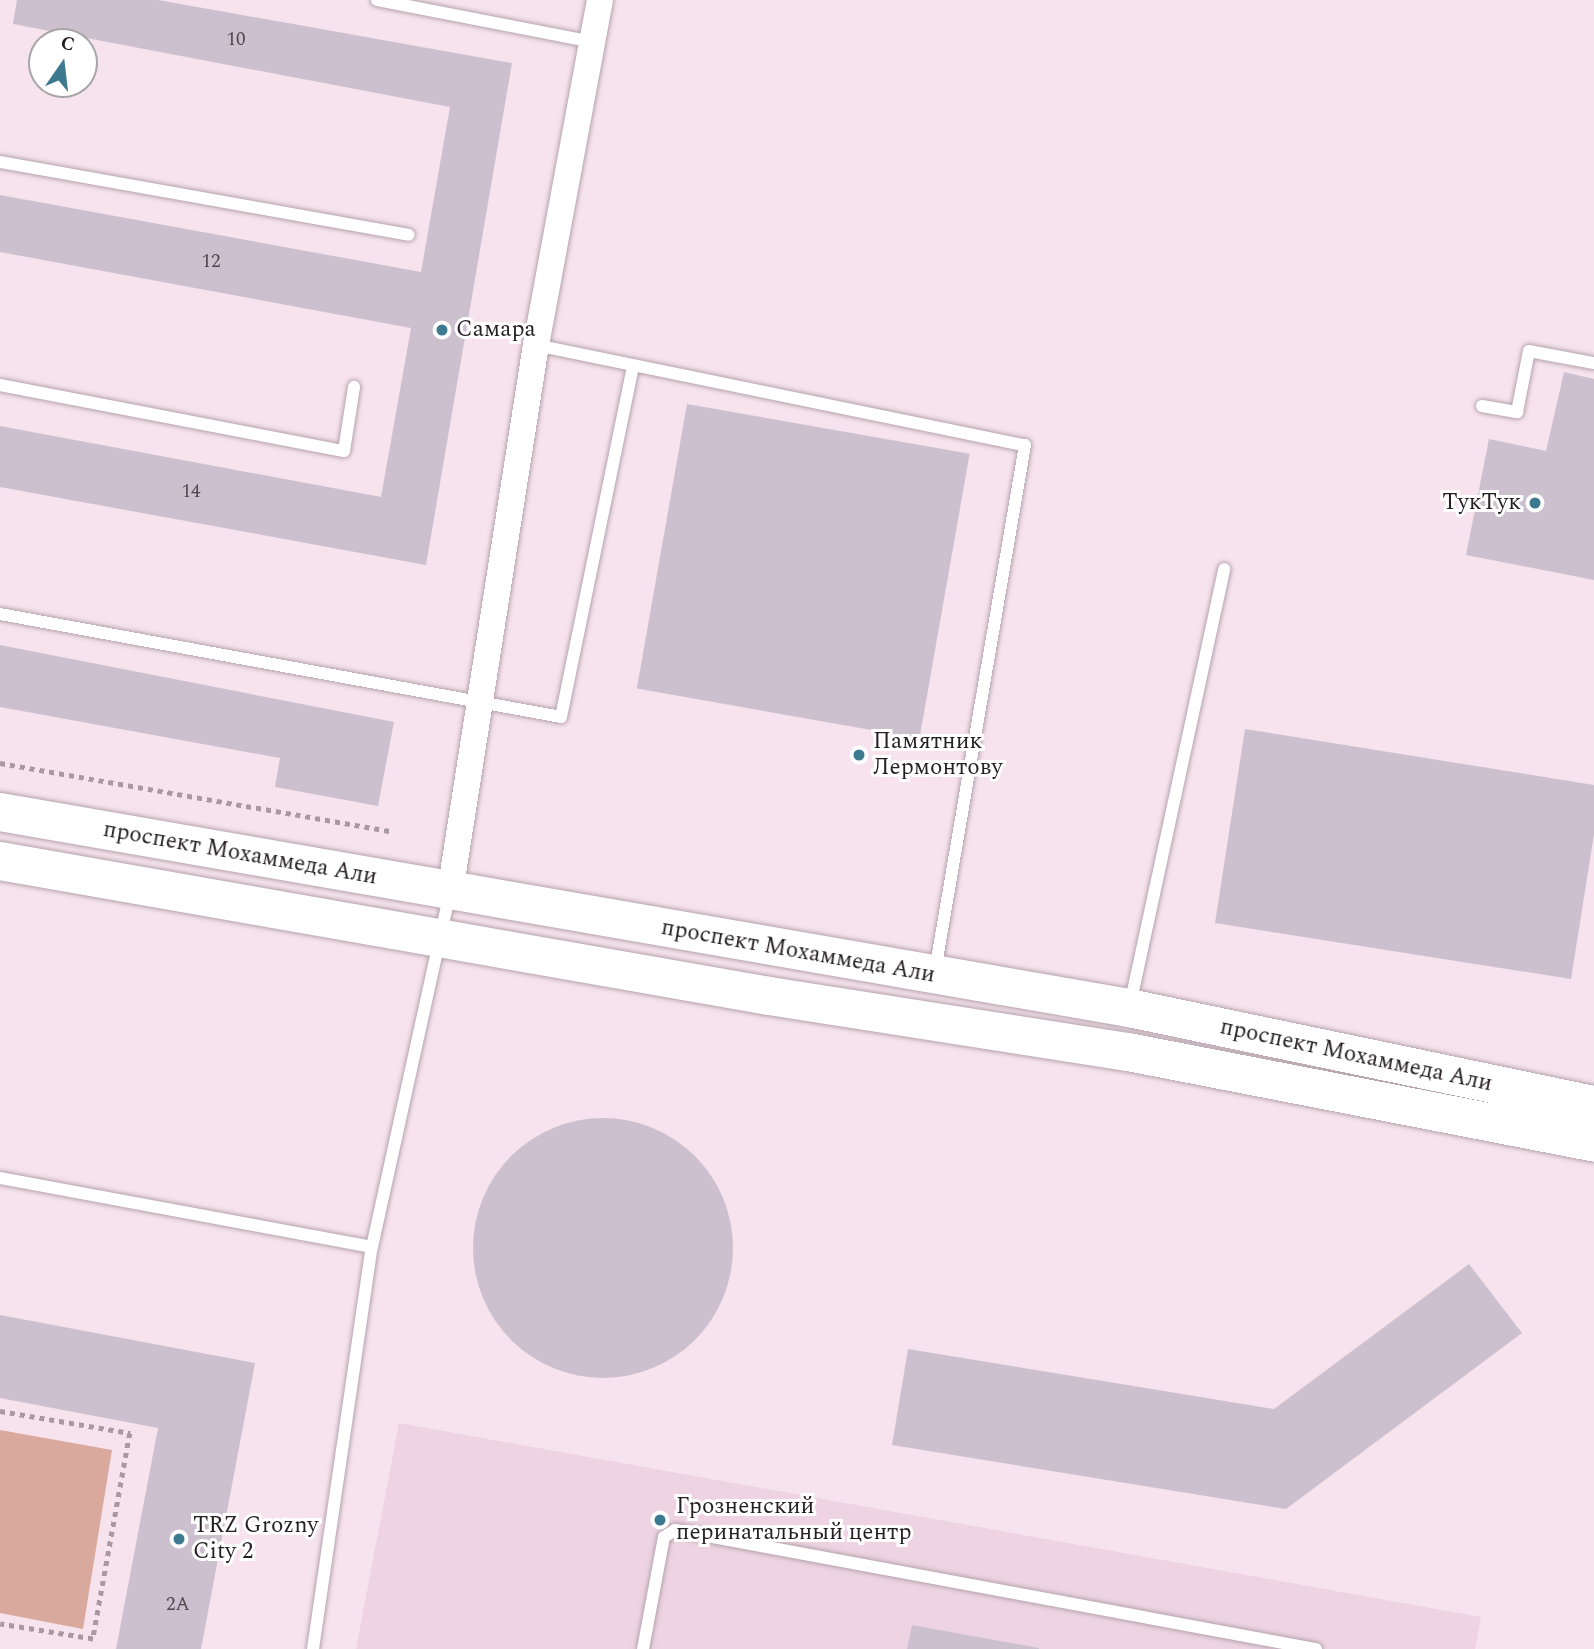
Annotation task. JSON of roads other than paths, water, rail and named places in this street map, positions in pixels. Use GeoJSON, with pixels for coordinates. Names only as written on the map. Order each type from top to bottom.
{"type":"FeatureCollection","features":[{"type":"Feature","properties":{"kind":"main road","name":"проспект Мохаммеда Али"},"geometry":{"type":"LineString","coordinates":[[0,812],[1129,1009],[1594,1105]]}},
{"type":"Feature","properties":{"kind":"main road","name":"проспект Мохаммеда Али"},"geometry":{"type":"LineString","coordinates":[[0,861],[1128,1052],[1594,1143]]}},
{"type":"Feature","properties":{"kind":"street"},"geometry":{"type":"LineString","coordinates":[[450,892],[536,345],[600,0]]}},
{"type":"Feature","properties":{"kind":"lane"},"geometry":{"type":"LineString","coordinates":[[377,0],[593,43]]}},
{"type":"Feature","properties":{"kind":"lane"},"geometry":{"type":"LineString","coordinates":[[0,162],[409,235]]}},
{"type":"Feature","properties":{"kind":"lane"},"geometry":{"type":"LineString","coordinates":[[536,345],[1025,445],[934,975]]}},
{"type":"Feature","properties":{"kind":"lane"},"geometry":{"type":"LineString","coordinates":[[1482,406],[1517,412],[1529,351],[1594,363]]}},
{"type":"Feature","properties":{"kind":"lane"},"geometry":{"type":"LineString","coordinates":[[0,614],[561,717],[633,365]]}},
{"type":"Feature","properties":{"kind":"lane"},"geometry":{"type":"LineString","coordinates":[[0,385],[344,451],[354,387]]}},
{"type":"Feature","properties":{"kind":"lane"},"geometry":{"type":"LineString","coordinates":[[1129,1009],[1224,569]]}},
{"type":"Feature","properties":{"kind":"lane"},"geometry":{"type":"LineString","coordinates":[[313,1649],[372,1247],[450,892]]}},
{"type":"Feature","properties":{"kind":"lane"},"geometry":{"type":"LineString","coordinates":[[0,1178],[372,1247]]}},
{"type":"Feature","properties":{"kind":"lane"},"geometry":{"type":"LineString","coordinates":[[643,1649],[664,1537],[675,1530],[1285,1646],[1316,1649]]}},
{"type":"Feature","properties":{"kind":"place","name":"Самара"},"geometry":{"type":"Point","coordinates":[442,330]}},
{"type":"Feature","properties":{"kind":"place","name":"ТукТук"},"geometry":{"type":"Point","coordinates":[1535,503]}},
{"type":"Feature","properties":{"kind":"place","name":"Памятник Лермонтову"},"geometry":{"type":"Point","coordinates":[859,755]}},
{"type":"Feature","properties":{"kind":"place","name":"Грозненский перинатальный центр"},"geometry":{"type":"Point","coordinates":[660,1520]}},
{"type":"Feature","properties":{"kind":"place","name":"TRZ Grozny City 2"},"geometry":{"type":"Point","coordinates":[179,1539]}}]}
